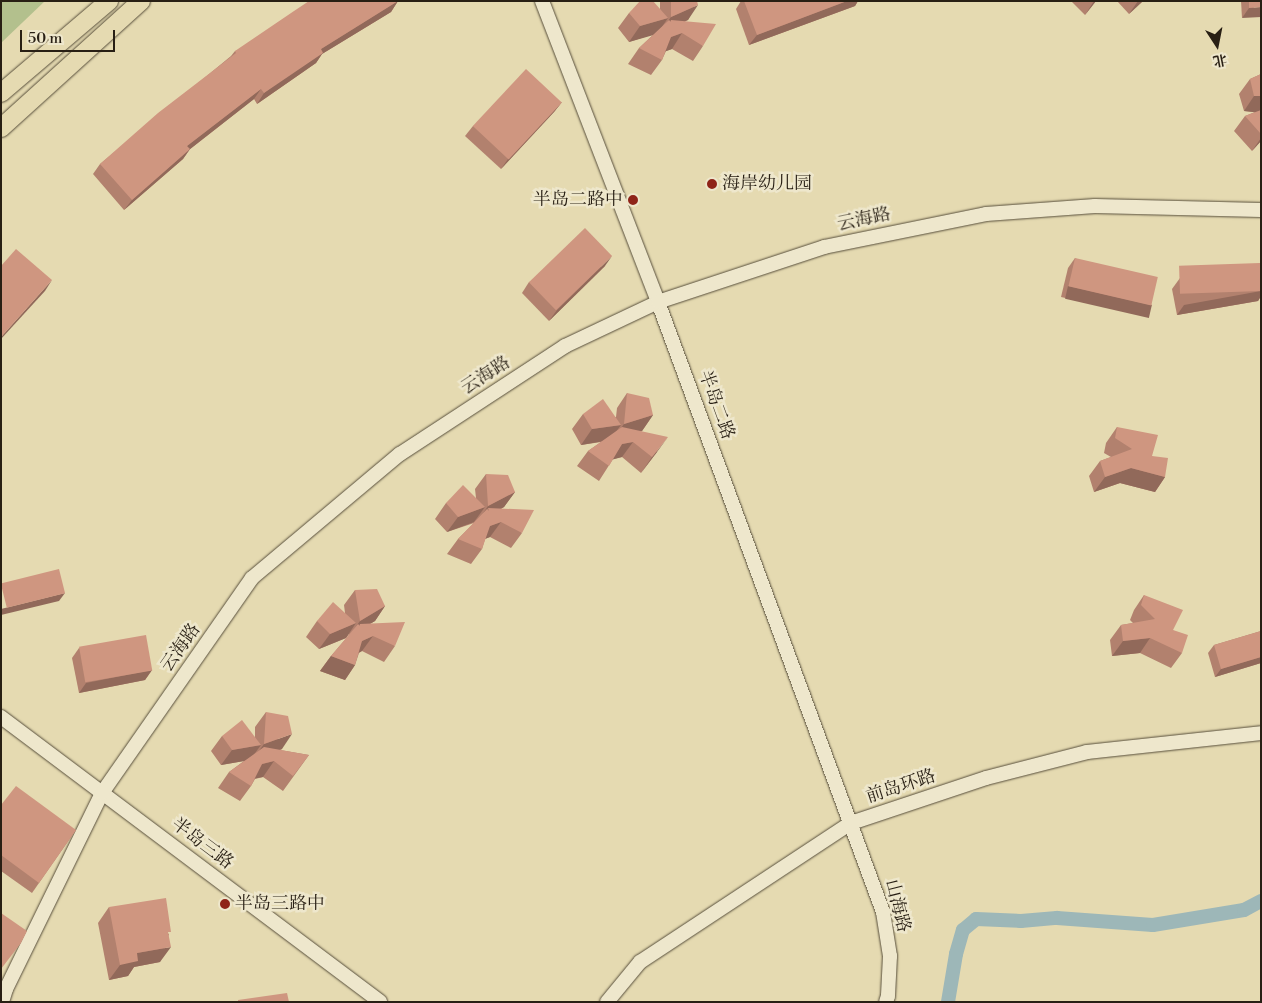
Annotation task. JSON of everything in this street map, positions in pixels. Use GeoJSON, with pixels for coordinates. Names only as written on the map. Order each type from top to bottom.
{"type":"FeatureCollection","features":[{"type":"Feature","properties":{"kind":"main road"},"geometry":{"type":"LineString","coordinates":[[1,93],[109,1]]}},
{"type":"Feature","properties":{"kind":"main road"},"geometry":{"type":"LineString","coordinates":[[1,128],[141,1]]}},
{"type":"Feature","properties":{"kind":"street","name":"半岛二路"},"geometry":{"type":"LineString","coordinates":[[542,1],[658,302],[852,823]]}},
{"type":"Feature","properties":{"kind":"street","name":"云海路"},"geometry":{"type":"LineString","coordinates":[[2,1002],[6,989],[102,793],[252,578],[400,454],[565,346],[658,302],[824,247],[986,214],[1095,206],[1261,210]]}},
{"type":"Feature","properties":{"kind":"street","name":"半岛三路"},"geometry":{"type":"LineString","coordinates":[[1,717],[380,1002]]}},
{"type":"Feature","properties":{"kind":"street","name":"前岛环路"},"geometry":{"type":"LineString","coordinates":[[608,1002],[640,962],[852,823],[986,778],[1087,752],[1261,733]]}},
{"type":"Feature","properties":{"kind":"street","name":"山海路"},"geometry":{"type":"LineString","coordinates":[[852,823],[883,912],[890,956],[886,1002]]}},
{"type":"Feature","properties":{"kind":"green space"},"geometry":{"type":"Polygon","coordinates":[[[1,1],[45,1],[1,43],[1,1]]]}},
{"type":"Feature","properties":{"kind":"building"},"geometry":{"type":"Polygon","coordinates":[[[309,1],[398,1],[321,49],[323,53],[264,93],[261,89],[187,146],[190,149],[132,200],[100,164],[158,113],[236,53],[235,51],[309,1]]]}},
{"type":"Feature","properties":{"kind":"building"},"geometry":{"type":"Polygon","coordinates":[[[640,1],[653,1],[668,18],[640,26],[629,13],[640,1]]]}},
{"type":"Feature","properties":{"kind":"building"},"geometry":{"type":"Polygon","coordinates":[[[671,1],[697,1],[698,5],[671,17],[671,1]]]}},
{"type":"Feature","properties":{"kind":"building"},"geometry":{"type":"Polygon","coordinates":[[[744,1],[847,1],[757,35],[744,1]]]}},
{"type":"Feature","properties":{"kind":"building"},"geometry":{"type":"Polygon","coordinates":[[[1249,1],[1261,1],[1261,7],[1249,8],[1249,1]]]}},
{"type":"Feature","properties":{"kind":"building"},"geometry":{"type":"Polygon","coordinates":[[[669,20],[671,22],[671,20],[716,24],[703,46],[682,33],[671,37],[662,60],[639,48],[669,20]]]}},
{"type":"Feature","properties":{"kind":"building"},"geometry":{"type":"Polygon","coordinates":[[[526,69],[562,102],[509,159],[473,126],[526,69]]]}},
{"type":"Feature","properties":{"kind":"building"},"geometry":{"type":"Polygon","coordinates":[[[1261,74],[1261,96],[1254,96],[1250,79],[1261,74]]]}},
{"type":"Feature","properties":{"kind":"building"},"geometry":{"type":"Polygon","coordinates":[[[1261,110],[1261,134],[1245,116],[1261,110]]]}},
{"type":"Feature","properties":{"kind":"building"},"geometry":{"type":"Polygon","coordinates":[[[585,228],[612,256],[556,310],[529,282],[585,228]]]}},
{"type":"Feature","properties":{"kind":"building"},"geometry":{"type":"Polygon","coordinates":[[[16,249],[52,280],[1,337],[1,266],[16,249]]]}},
{"type":"Feature","properties":{"kind":"building"},"geometry":{"type":"Polygon","coordinates":[[[1075,258],[1158,277],[1151,305],[1068,286],[1075,258]]]}},
{"type":"Feature","properties":{"kind":"building"},"geometry":{"type":"Polygon","coordinates":[[[1260,263],[1261,291],[1180,294],[1179,266],[1260,263]]]}},
{"type":"Feature","properties":{"kind":"building"},"geometry":{"type":"Polygon","coordinates":[[[627,393],[649,398],[653,415],[624,424],[627,393]]]}},
{"type":"Feature","properties":{"kind":"building"},"geometry":{"type":"Polygon","coordinates":[[[603,399],[621,425],[592,429],[583,414],[603,399]]]}},
{"type":"Feature","properties":{"kind":"building"},"geometry":{"type":"Polygon","coordinates":[[[622,427],[668,437],[652,457],[633,442],[622,444],[609,466],[588,451],[622,427]]]}},
{"type":"Feature","properties":{"kind":"building"},"geometry":{"type":"Polygon","coordinates":[[[1117,427],[1158,435],[1152,456],[1168,458],[1165,477],[1131,468],[1105,477],[1100,461],[1132,449],[1115,438],[1117,427]]]}},
{"type":"Feature","properties":{"kind":"building"},"geometry":{"type":"Polygon","coordinates":[[[486,474],[508,475],[515,492],[488,506],[486,474]]]}},
{"type":"Feature","properties":{"kind":"building"},"geometry":{"type":"Polygon","coordinates":[[[463,485],[485,507],[458,517],[446,503],[463,485]]]}},
{"type":"Feature","properties":{"kind":"building"},"geometry":{"type":"Polygon","coordinates":[[[488,508],[534,510],[522,533],[501,522],[490,526],[482,549],[458,539],[487,509],[489,511],[488,508]]]}},
{"type":"Feature","properties":{"kind":"building"},"geometry":{"type":"Polygon","coordinates":[[[59,569],[65,593],[7,608],[1,583],[59,569]]]}},
{"type":"Feature","properties":{"kind":"building"},"geometry":{"type":"Polygon","coordinates":[[[377,589],[385,606],[360,621],[355,590],[377,589]]]}},
{"type":"Feature","properties":{"kind":"building"},"geometry":{"type":"Polygon","coordinates":[[[1144,595],[1183,610],[1173,630],[1188,635],[1182,653],[1150,638],[1123,641],[1121,625],[1155,619],[1141,605],[1144,595]]]}},
{"type":"Feature","properties":{"kind":"building"},"geometry":{"type":"Polygon","coordinates":[[[333,602],[356,623],[330,634],[317,621],[333,602]]]}},
{"type":"Feature","properties":{"kind":"building"},"geometry":{"type":"Polygon","coordinates":[[[405,622],[395,646],[373,636],[362,641],[355,665],[331,656],[358,624],[360,626],[360,624],[405,622]]]}},
{"type":"Feature","properties":{"kind":"building"},"geometry":{"type":"Polygon","coordinates":[[[1261,631],[1261,657],[1221,669],[1214,645],[1261,631]]]}},
{"type":"Feature","properties":{"kind":"building"},"geometry":{"type":"Polygon","coordinates":[[[146,635],[152,670],[85,682],[79,647],[146,635]]]}},
{"type":"Feature","properties":{"kind":"building"},"geometry":{"type":"Polygon","coordinates":[[[266,712],[288,716],[292,734],[264,744],[266,712]]]}},
{"type":"Feature","properties":{"kind":"building"},"geometry":{"type":"Polygon","coordinates":[[[242,720],[261,745],[232,750],[222,736],[242,720]]]}},
{"type":"Feature","properties":{"kind":"building"},"geometry":{"type":"Polygon","coordinates":[[[264,747],[309,755],[293,776],[274,761],[262,764],[251,786],[229,772],[264,747]]]}},
{"type":"Feature","properties":{"kind":"building"},"geometry":{"type":"Polygon","coordinates":[[[16,786],[76,830],[39,883],[1,855],[1,805],[16,786]]]}},
{"type":"Feature","properties":{"kind":"building"},"geometry":{"type":"Polygon","coordinates":[[[166,898],[171,932],[168,932],[171,947],[137,953],[138,961],[120,965],[109,907],[166,898]]]}},
{"type":"Feature","properties":{"kind":"building"},"geometry":{"type":"Polygon","coordinates":[[[1,913],[27,931],[21,943],[1,969],[1,913]]]}},
{"type":"Feature","properties":{"kind":"building"},"geometry":{"type":"Polygon","coordinates":[[[287,993],[289,1002],[238,1002],[238,1000],[287,993]]]}},
{"type":"Feature","properties":{"kind":"waterway"},"geometry":{"type":"LineString","coordinates":[[948,1002],[956,954],[963,930],[976,919],[1021,921],[1057,918],[1153,925],[1244,910],[1261,901]]}},
{"type":"Feature","properties":{"kind":"place","name":"海岸幼儿园"},"geometry":{"type":"Point","coordinates":[712,184]}},
{"type":"Feature","properties":{"kind":"place","name":"半岛二路中"},"geometry":{"type":"Point","coordinates":[633,200]}},
{"type":"Feature","properties":{"kind":"place","name":"半岛三路中"},"geometry":{"type":"Point","coordinates":[225,904]}}]}
